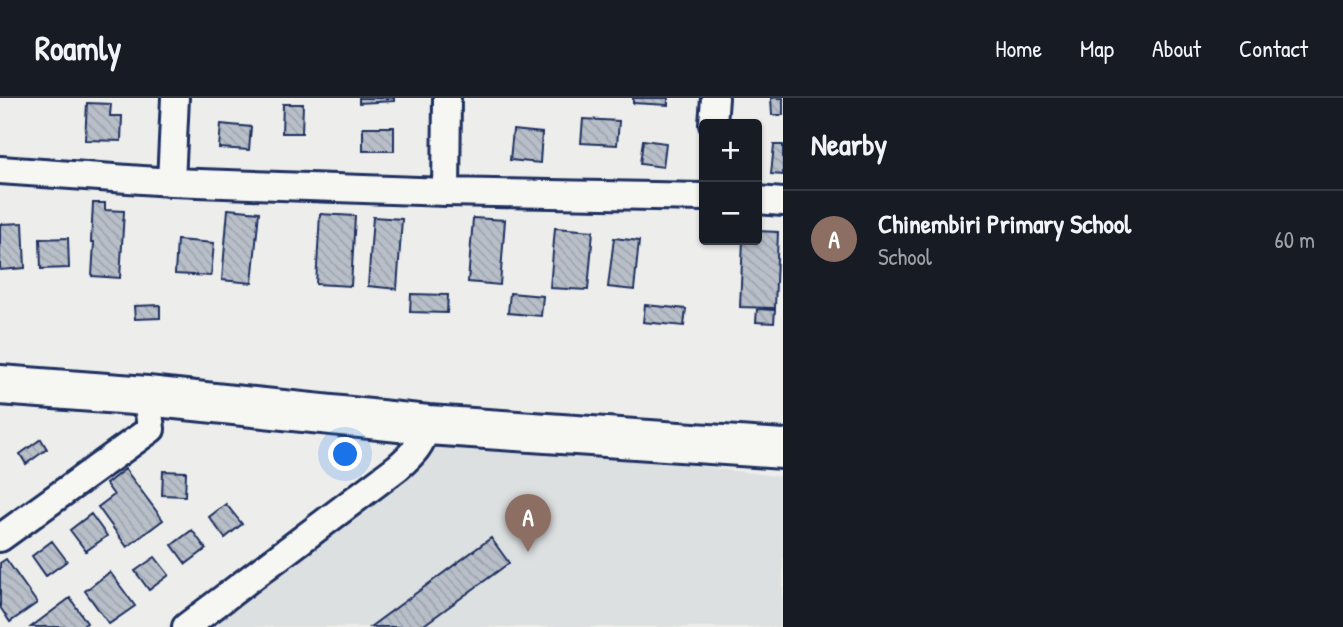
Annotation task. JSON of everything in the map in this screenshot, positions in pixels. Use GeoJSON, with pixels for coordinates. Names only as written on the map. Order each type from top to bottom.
{"type":"FeatureCollection","features":[{"type":"Feature","properties":{"kind":"street"},"geometry":{"type":"LineString","coordinates":[[171,183],[175,98]]}},
{"type":"Feature","properties":{"kind":"street"},"geometry":{"type":"LineString","coordinates":[[446,192],[447,98]]}},
{"type":"Feature","properties":{"kind":"street"},"geometry":{"type":"LineString","coordinates":[[713,119],[715,98]]}},
{"type":"Feature","properties":{"kind":"street"},"geometry":{"type":"LineString","coordinates":[[0,170],[171,183],[699,197]]}},
{"type":"Feature","properties":{"kind":"street"},"geometry":{"type":"LineString","coordinates":[[762,200],[783,202]]}},
{"type":"Feature","properties":{"kind":"street"},"geometry":{"type":"LineString","coordinates":[[0,384],[428,425],[783,449]]}},
{"type":"Feature","properties":{"kind":"street"},"geometry":{"type":"LineString","coordinates":[[0,538],[151,429],[147,396]]}},
{"type":"Feature","properties":{"kind":"street"},"geometry":{"type":"LineString","coordinates":[[186,627],[398,467],[413,454],[428,425]]}},
{"type":"Feature","properties":{"kind":"shaded area"},"geometry":{"type":"Polygon","coordinates":[[[441,434],[783,477],[783,627],[166,627],[441,434]]]}},
{"type":"Feature","properties":{"kind":"building"},"geometry":{"type":"Polygon","coordinates":[[[359,98],[394,98],[394,101],[359,103],[359,98]]]}},
{"type":"Feature","properties":{"kind":"building"},"geometry":{"type":"Polygon","coordinates":[[[633,98],[668,98],[668,105],[633,103],[633,98]]]}},
{"type":"Feature","properties":{"kind":"building"},"geometry":{"type":"Polygon","coordinates":[[[771,98],[783,98],[783,115],[772,115],[771,98]]]}},
{"type":"Feature","properties":{"kind":"building"},"geometry":{"type":"Polygon","coordinates":[[[87,103],[111,104],[110,116],[122,116],[121,141],[85,140],[87,103]]]}},
{"type":"Feature","properties":{"kind":"building"},"geometry":{"type":"Polygon","coordinates":[[[283,104],[303,104],[302,133],[282,133],[283,104]]]}},
{"type":"Feature","properties":{"kind":"building"},"geometry":{"type":"Polygon","coordinates":[[[583,119],[619,121],[617,145],[581,143],[583,119]]]}},
{"type":"Feature","properties":{"kind":"building"},"geometry":{"type":"Polygon","coordinates":[[[221,124],[251,127],[249,150],[219,148],[221,124]]]}},
{"type":"Feature","properties":{"kind":"building"},"geometry":{"type":"Polygon","coordinates":[[[363,127],[394,127],[394,151],[363,151],[363,127]]]}},
{"type":"Feature","properties":{"kind":"building"},"geometry":{"type":"Polygon","coordinates":[[[513,130],[542,133],[540,163],[510,160],[513,130]]]}},
{"type":"Feature","properties":{"kind":"building"},"geometry":{"type":"Polygon","coordinates":[[[643,140],[666,143],[663,167],[640,164],[643,140]]]}},
{"type":"Feature","properties":{"kind":"building"},"geometry":{"type":"Polygon","coordinates":[[[774,145],[783,145],[783,175],[771,174],[774,145]]]}},
{"type":"Feature","properties":{"kind":"building"},"geometry":{"type":"Polygon","coordinates":[[[93,203],[105,203],[105,210],[124,211],[120,278],[92,276],[93,203]]]}},
{"type":"Feature","properties":{"kind":"building"},"geometry":{"type":"Polygon","coordinates":[[[228,209],[259,212],[252,283],[222,280],[228,209]]]}},
{"type":"Feature","properties":{"kind":"building"},"geometry":{"type":"Polygon","coordinates":[[[320,214],[355,216],[351,286],[316,284],[320,214]]]}},
{"type":"Feature","properties":{"kind":"building"},"geometry":{"type":"Polygon","coordinates":[[[373,217],[402,219],[397,289],[368,286],[373,217]]]}},
{"type":"Feature","properties":{"kind":"building"},"geometry":{"type":"Polygon","coordinates":[[[473,218],[505,220],[500,285],[468,282],[473,218]]]}},
{"type":"Feature","properties":{"kind":"building"},"geometry":{"type":"Polygon","coordinates":[[[23,223],[25,268],[0,270],[0,224],[23,223]]]}},
{"type":"Feature","properties":{"kind":"building"},"geometry":{"type":"Polygon","coordinates":[[[555,228],[593,231],[588,290],[550,288],[555,228]]]}},
{"type":"Feature","properties":{"kind":"building"},"geometry":{"type":"Polygon","coordinates":[[[762,231],[778,232],[775,308],[740,307],[743,245],[762,245],[762,231]]]}},
{"type":"Feature","properties":{"kind":"building"},"geometry":{"type":"Polygon","coordinates":[[[68,238],[69,268],[41,269],[40,239],[68,238]]]}},
{"type":"Feature","properties":{"kind":"building"},"geometry":{"type":"Polygon","coordinates":[[[614,238],[639,241],[634,290],[608,287],[614,238]]]}},
{"type":"Feature","properties":{"kind":"building"},"geometry":{"type":"Polygon","coordinates":[[[177,240],[214,243],[211,276],[175,274],[177,240]]]}},
{"type":"Feature","properties":{"kind":"building"},"geometry":{"type":"Polygon","coordinates":[[[510,293],[543,296],[541,316],[508,313],[510,293]]]}},
{"type":"Feature","properties":{"kind":"building"},"geometry":{"type":"Polygon","coordinates":[[[411,294],[448,295],[447,313],[410,312],[411,294]]]}},
{"type":"Feature","properties":{"kind":"building"},"geometry":{"type":"Polygon","coordinates":[[[160,305],[160,318],[135,319],[134,306],[160,305]]]}},
{"type":"Feature","properties":{"kind":"building"},"geometry":{"type":"Polygon","coordinates":[[[645,305],[686,309],[684,326],[643,322],[645,305]]]}},
{"type":"Feature","properties":{"kind":"building"},"geometry":{"type":"Polygon","coordinates":[[[757,309],[775,310],[774,323],[756,322],[757,309]]]}},
{"type":"Feature","properties":{"kind":"building"},"geometry":{"type":"Polygon","coordinates":[[[41,439],[47,449],[26,464],[20,454],[41,439]]]}},
{"type":"Feature","properties":{"kind":"building"},"geometry":{"type":"Polygon","coordinates":[[[125,469],[163,520],[127,547],[98,507],[114,495],[106,484],[125,469]]]}},
{"type":"Feature","properties":{"kind":"building"},"geometry":{"type":"Polygon","coordinates":[[[163,471],[186,472],[185,496],[162,495],[163,471]]]}},
{"type":"Feature","properties":{"kind":"building"},"geometry":{"type":"Polygon","coordinates":[[[226,504],[242,524],[225,538],[209,517],[226,504]]]}},
{"type":"Feature","properties":{"kind":"building"},"geometry":{"type":"Polygon","coordinates":[[[91,514],[107,536],[86,551],[70,530],[91,514]]]}},
{"type":"Feature","properties":{"kind":"building"},"geometry":{"type":"Polygon","coordinates":[[[192,530],[206,549],[186,564],[172,545],[192,530]]]}},
{"type":"Feature","properties":{"kind":"building"},"geometry":{"type":"Polygon","coordinates":[[[491,538],[509,563],[421,627],[370,627],[491,538]]]}},
{"type":"Feature","properties":{"kind":"building"},"geometry":{"type":"Polygon","coordinates":[[[52,541],[67,561],[46,576],[32,556],[52,541]]]}},
{"type":"Feature","properties":{"kind":"building"},"geometry":{"type":"Polygon","coordinates":[[[155,557],[169,575],[149,590],[135,571],[155,557]]]}},
{"type":"Feature","properties":{"kind":"building"},"geometry":{"type":"Polygon","coordinates":[[[6,559],[37,603],[10,622],[0,607],[0,563],[6,559]]]}},
{"type":"Feature","properties":{"kind":"building"},"geometry":{"type":"Polygon","coordinates":[[[110,572],[135,606],[109,624],[85,591],[110,572]]]}},
{"type":"Feature","properties":{"kind":"building"},"geometry":{"type":"Polygon","coordinates":[[[70,598],[87,623],[81,627],[31,627],[70,598]]]}},
{"type":"Feature","properties":{"kind":"place","name":"Chinembiri Primary School"},"geometry":{"type":"Point","coordinates":[528,552]}}]}
